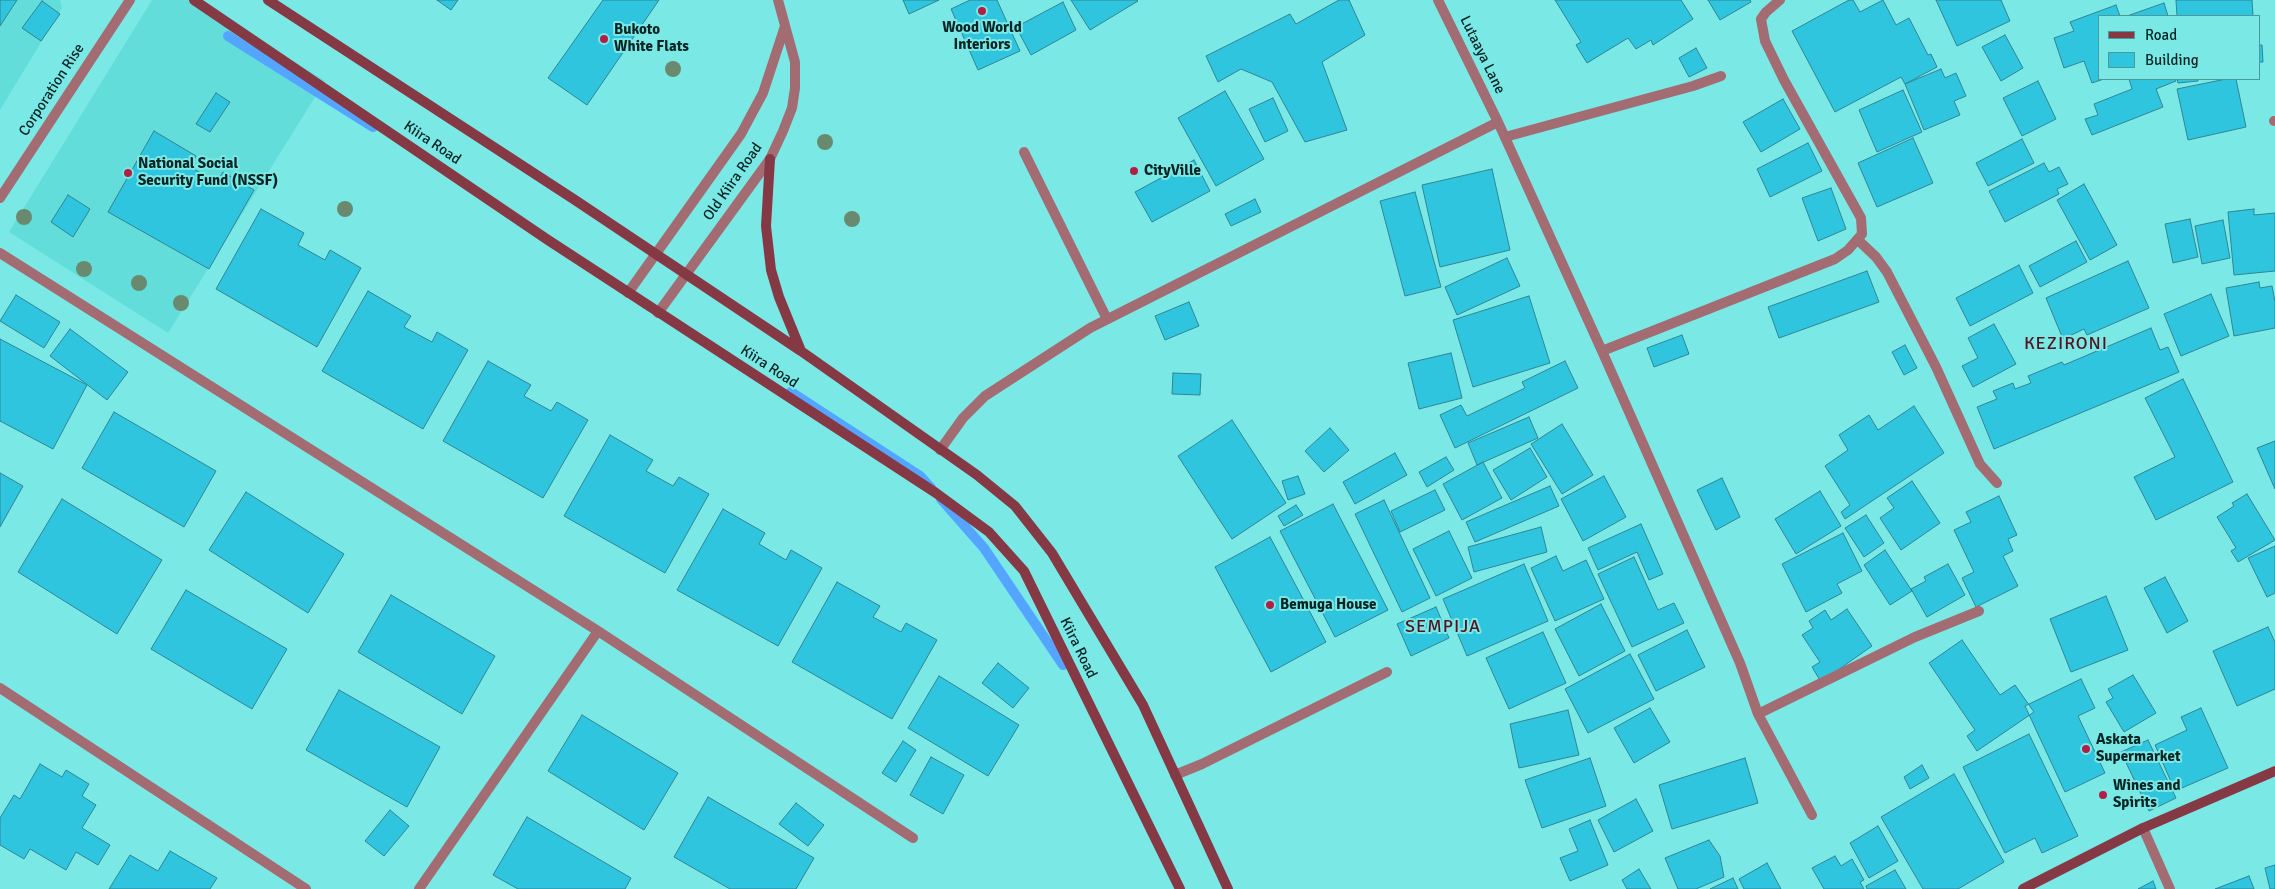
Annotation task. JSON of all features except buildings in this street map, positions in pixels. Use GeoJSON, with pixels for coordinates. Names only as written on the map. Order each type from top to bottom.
{"type":"FeatureCollection","features":[{"type":"Feature","properties":{"kind":"main road","name":"Kiira Road"},"geometry":{"type":"LineString","coordinates":[[194,0],[658,313],[936,493],[989,532],[1024,571],[1178,888]]}},
{"type":"Feature","properties":{"kind":"main road","name":"Kiira Road"},"geometry":{"type":"LineString","coordinates":[[268,0],[576,200],[801,351],[978,475],[1016,506],[1052,552],[1142,705],[1228,889]]}},
{"type":"Feature","properties":{"kind":"main road"},"geometry":{"type":"LineString","coordinates":[[770,159],[766,226],[771,270],[779,297],[801,351]]}},
{"type":"Feature","properties":{"kind":"main road"},"geometry":{"type":"LineString","coordinates":[[2023,889],[2143,828],[2275,771]]}},
{"type":"Feature","properties":{"kind":"street","name":"Corporation Rise"},"geometry":{"type":"LineString","coordinates":[[0,198],[130,0]]}},
{"type":"Feature","properties":{"kind":"street","name":"Old Kiira Road"},"geometry":{"type":"LineString","coordinates":[[658,313],[770,159],[792,108],[795,88],[795,62],[778,0]]}},
{"type":"Feature","properties":{"kind":"street","name":"Lutaaya Lane"},"geometry":{"type":"LineString","coordinates":[[1438,0],[1498,122],[1602,351],[1740,664],[1758,714],[1812,815]]}},
{"type":"Feature","properties":{"kind":"street"},"geometry":{"type":"LineString","coordinates":[[1602,351],[1835,258],[1848,250],[1858,240],[1862,231],[1861,218],[1784,80],[1761,28],[1762,16],[1780,0]]}},
{"type":"Feature","properties":{"kind":"street","name":"Old Kiira Road"},"geometry":{"type":"LineString","coordinates":[[628,292],[741,134],[763,93],[785,25]]}},
{"type":"Feature","properties":{"kind":"street"},"geometry":{"type":"LineString","coordinates":[[1505,137],[1609,107],[1693,86],[1721,76]]}},
{"type":"Feature","properties":{"kind":"street"},"geometry":{"type":"LineString","coordinates":[[940,450],[964,418],[985,396],[1090,328],[1498,122]]}},
{"type":"Feature","properties":{"kind":"street"},"geometry":{"type":"LineString","coordinates":[[1024,152],[1107,319]]}},
{"type":"Feature","properties":{"kind":"street"},"geometry":{"type":"LineString","coordinates":[[1858,240],[1876,257],[1888,272],[1936,367],[1980,464],[1997,483]]}},
{"type":"Feature","properties":{"kind":"street"},"geometry":{"type":"LineString","coordinates":[[0,254],[598,631],[913,838]]}},
{"type":"Feature","properties":{"kind":"street"},"geometry":{"type":"LineString","coordinates":[[1758,714],[1915,637],[1979,610]]}},
{"type":"Feature","properties":{"kind":"street"},"geometry":{"type":"LineString","coordinates":[[419,889],[598,631]]}},
{"type":"Feature","properties":{"kind":"street"},"geometry":{"type":"LineString","coordinates":[[1175,774],[1202,764],[1387,672]]}},
{"type":"Feature","properties":{"kind":"street"},"geometry":{"type":"LineString","coordinates":[[0,688],[306,889]]}},
{"type":"Feature","properties":{"kind":"street"},"geometry":{"type":"LineString","coordinates":[[2143,828],[2170,889]]}},
{"type":"Feature","properties":{"kind":"shaded area"},"geometry":{"type":"Polygon","coordinates":[[[0,0],[60,0],[62,8],[0,110],[0,0]]]}},
{"type":"Feature","properties":{"kind":"shaded area"},"geometry":{"type":"Polygon","coordinates":[[[152,0],[196,0],[325,81],[168,333],[9,232],[152,0]]]}},
{"type":"Feature","properties":{"kind":"waterway"},"geometry":{"type":"LineString","coordinates":[[228,36],[373,127]]}},
{"type":"Feature","properties":{"kind":"waterway"},"geometry":{"type":"LineString","coordinates":[[791,392],[920,476],[931,488]]}},
{"type":"Feature","properties":{"kind":"waterway"},"geometry":{"type":"LineString","coordinates":[[941,499],[984,548],[1063,665]]}},
{"type":"Feature","properties":{"kind":"place","name":"Wood World Interiors"},"geometry":{"type":"Point","coordinates":[982,11]}},
{"type":"Feature","properties":{"kind":"place","name":"Bukoto White Flats"},"geometry":{"type":"Point","coordinates":[604,39]}},
{"type":"Feature","properties":{"kind":"place","name":"CityVille"},"geometry":{"type":"Point","coordinates":[1134,171]}},
{"type":"Feature","properties":{"kind":"place","name":"National Social Security Fund (NSSF)"},"geometry":{"type":"Point","coordinates":[128,173]}},
{"type":"Feature","properties":{"kind":"place","name":"Bemuga House"},"geometry":{"type":"Point","coordinates":[1270,605]}},
{"type":"Feature","properties":{"kind":"place","name":"Askata Supermarket"},"geometry":{"type":"Point","coordinates":[2086,749]}},
{"type":"Feature","properties":{"kind":"place","name":"Wines and Spirits"},"geometry":{"type":"Point","coordinates":[2103,795]}},
{"type":"Feature","properties":{"kind":"district","name":"KEZIRONI"},"geometry":{"type":"Point","coordinates":[2066,344]}},
{"type":"Feature","properties":{"kind":"district","name":"SEMPIJA"},"geometry":{"type":"Point","coordinates":[1443,627]}}]}
